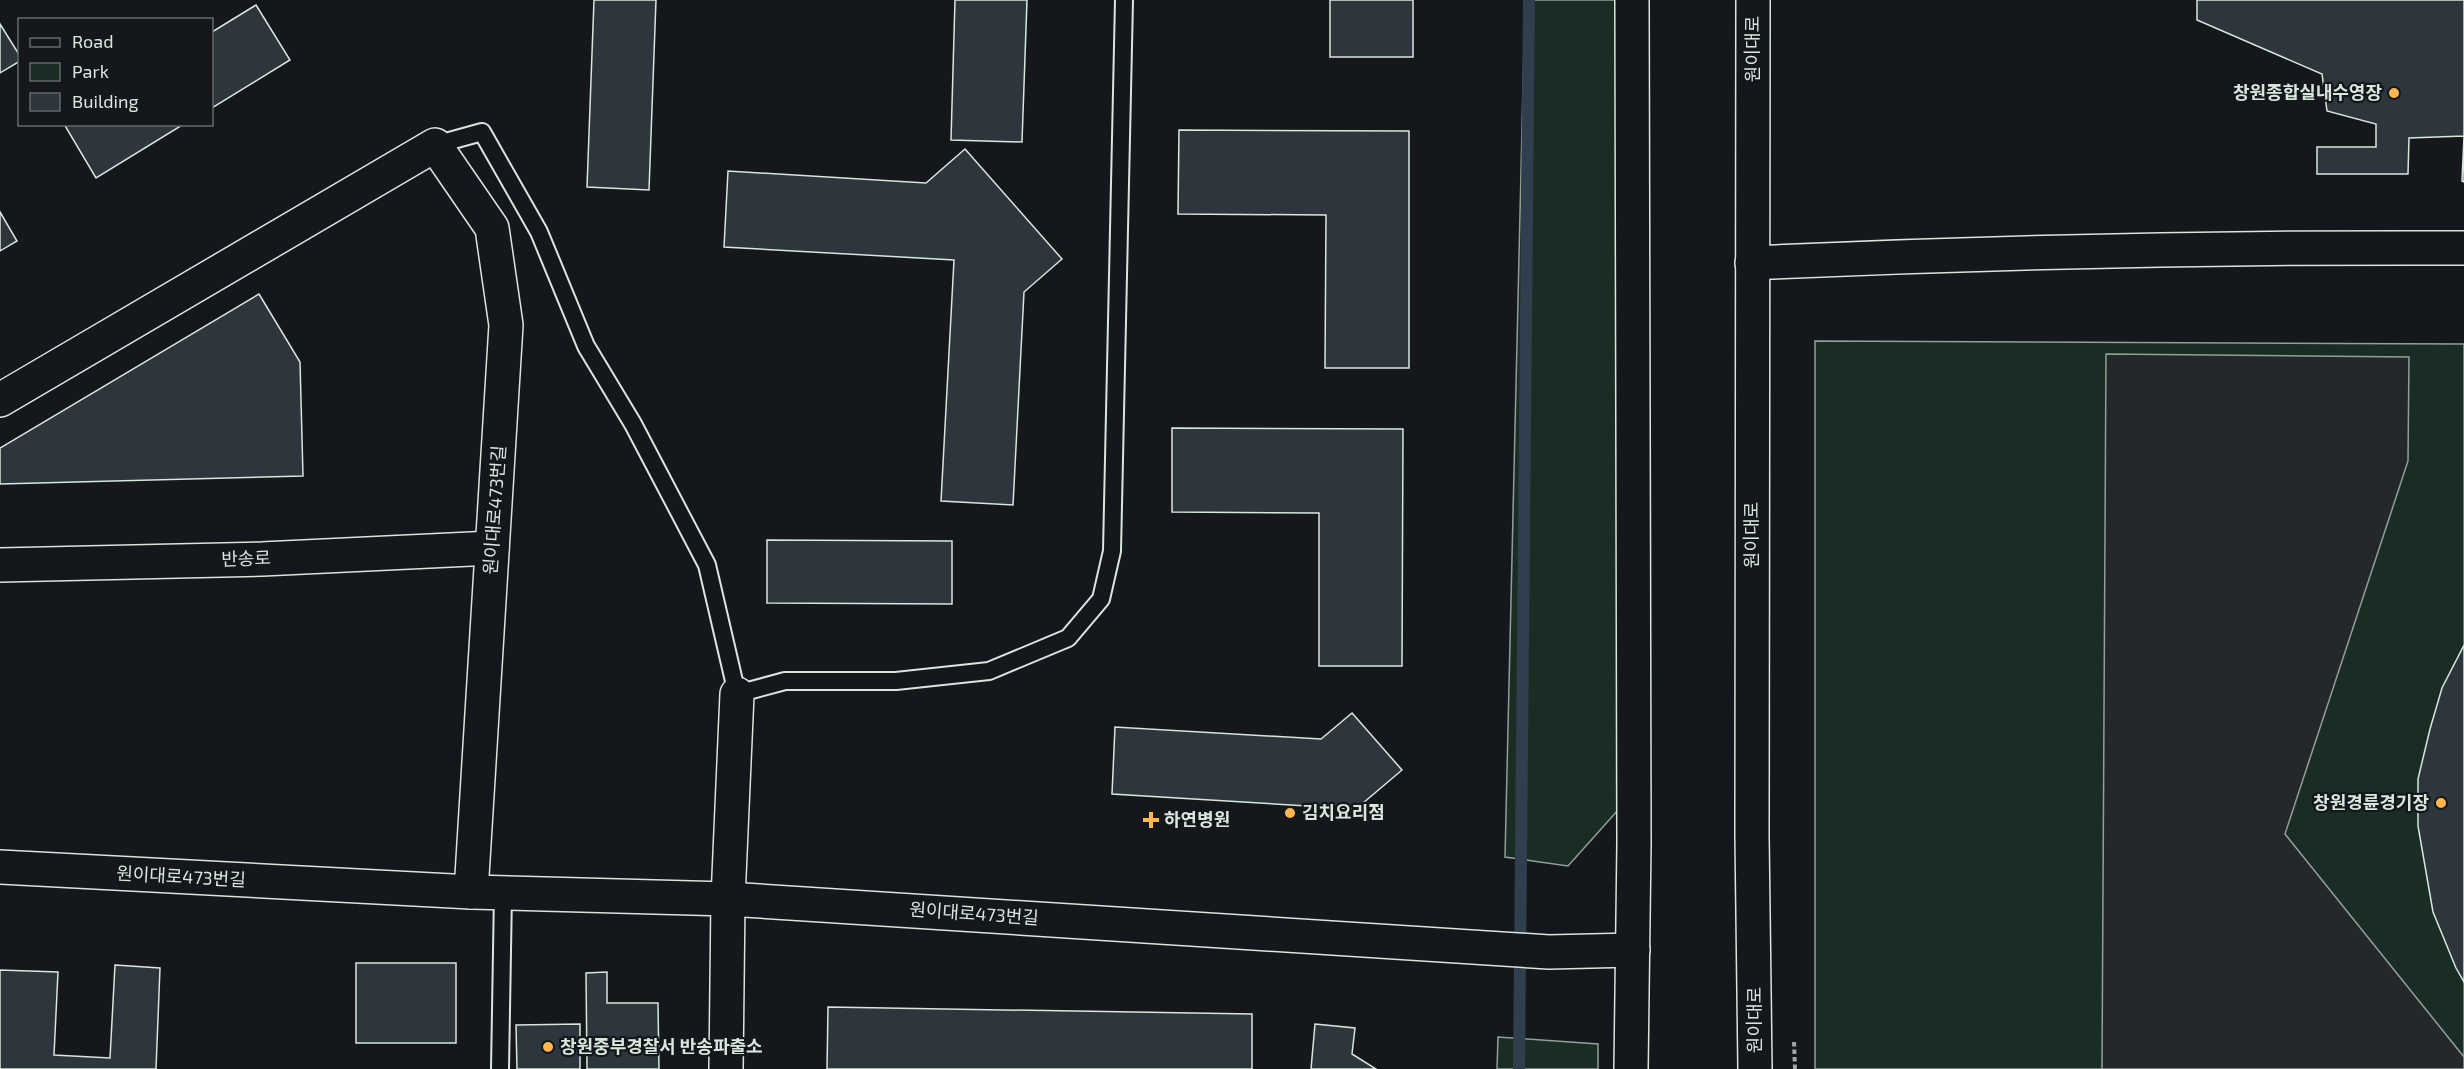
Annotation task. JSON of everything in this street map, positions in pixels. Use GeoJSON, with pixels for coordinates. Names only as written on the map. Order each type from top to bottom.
{"type":"FeatureCollection","features":[{"type":"Feature","properties":{"kind":"street"},"geometry":{"type":"LineString","coordinates":[[1631,1069],[1633,950],[1632,0]]}},
{"type":"Feature","properties":{"kind":"street","name":"원이대로"},"geometry":{"type":"LineString","coordinates":[[1754,0],[1752,836],[1755,1069]]}},
{"type":"Feature","properties":{"kind":"street"},"geometry":{"type":"LineString","coordinates":[[0,400],[435,145]]}},
{"type":"Feature","properties":{"kind":"street","name":"원이대로473번길"},"geometry":{"type":"LineString","coordinates":[[435,145],[492,228],[506,325],[471,892]]}},
{"type":"Feature","properties":{"kind":"street"},"geometry":{"type":"LineString","coordinates":[[1752,263],[1929,255],[2251,247],[2464,248]]}},
{"type":"Feature","properties":{"kind":"street","name":"반송로"},"geometry":{"type":"LineString","coordinates":[[0,565],[262,559],[492,548]]}},
{"type":"Feature","properties":{"kind":"street"},"geometry":{"type":"LineString","coordinates":[[726,1069],[728,899],[737,694]]}},
{"type":"Feature","properties":{"kind":"street","name":"원이대로473번길"},"geometry":{"type":"LineString","coordinates":[[0,867],[471,892],[728,899],[1549,952],[1633,950]]}},
{"type":"Feature","properties":{"kind":"lane"},"geometry":{"type":"LineString","coordinates":[[435,145],[482,132],[539,232],[586,346],[633,424],[707,565],[737,694],[785,681],[896,681],[989,671],[1068,638],[1101,599],[1112,552],[1124,0]]}},
{"type":"Feature","properties":{"kind":"lane"},"geometry":{"type":"LineString","coordinates":[[500,1069],[503,893]]}},
{"type":"Feature","properties":{"kind":"green space"},"geometry":{"type":"Polygon","coordinates":[[[1525,0],[1618,0],[1619,809],[1568,866],[1505,857],[1525,0]]]}},
{"type":"Feature","properties":{"kind":"green space"},"geometry":{"type":"Polygon","coordinates":[[[1815,341],[2464,344],[2464,1069],[1815,1069],[1815,341]]]}},
{"type":"Feature","properties":{"kind":"green space"},"geometry":{"type":"Polygon","coordinates":[[[1498,1037],[1598,1044],[1598,1069],[1497,1069],[1498,1037]]]}},
{"type":"Feature","properties":{"kind":"shaded area"},"geometry":{"type":"Polygon","coordinates":[[[2106,354],[2409,357],[2408,461],[2285,834],[2464,1057],[2464,1069],[2102,1069],[2106,354]]]}},
{"type":"Feature","properties":{"kind":"building"},"geometry":{"type":"Polygon","coordinates":[[[594,0],[656,0],[649,190],[587,187],[594,0]]]}},
{"type":"Feature","properties":{"kind":"building"},"geometry":{"type":"Polygon","coordinates":[[[955,0],[1027,0],[1022,142],[951,140],[955,0]]]}},
{"type":"Feature","properties":{"kind":"building"},"geometry":{"type":"Polygon","coordinates":[[[1330,0],[1413,0],[1413,57],[1330,57],[1330,0]]]}},
{"type":"Feature","properties":{"kind":"building","name":"창원종합실내수영장"},"geometry":{"type":"Polygon","coordinates":[[[2197,0],[2464,0],[2464,136],[2409,138],[2408,174],[2317,174],[2317,147],[2376,147],[2376,124],[2327,111],[2322,74],[2197,20],[2197,0]]]}},
{"type":"Feature","properties":{"kind":"building"},"geometry":{"type":"Polygon","coordinates":[[[256,5],[290,60],[213,107],[213,31],[256,5]]]}},
{"type":"Feature","properties":{"kind":"building"},"geometry":{"type":"Polygon","coordinates":[[[0,24],[18,53],[18,62],[0,73],[0,24]]]}},
{"type":"Feature","properties":{"kind":"building"},"geometry":{"type":"Polygon","coordinates":[[[65,126],[181,126],[96,178],[65,126]]]}},
{"type":"Feature","properties":{"kind":"building"},"geometry":{"type":"Polygon","coordinates":[[[1179,130],[1409,131],[1409,368],[1325,368],[1326,215],[1178,214],[1179,130]]]}},
{"type":"Feature","properties":{"kind":"building"},"geometry":{"type":"Polygon","coordinates":[[[2464,136],[2464,182],[2462,181],[2464,136]]]}},
{"type":"Feature","properties":{"kind":"building"},"geometry":{"type":"Polygon","coordinates":[[[965,149],[1062,259],[1024,292],[1013,505],[941,501],[954,260],[724,247],[728,171],[926,183],[965,149]]]}},
{"type":"Feature","properties":{"kind":"building"},"geometry":{"type":"Polygon","coordinates":[[[0,212],[17,241],[0,251],[0,212]]]}},
{"type":"Feature","properties":{"kind":"building"},"geometry":{"type":"Polygon","coordinates":[[[259,294],[300,362],[303,476],[0,484],[0,448],[259,294]]]}},
{"type":"Feature","properties":{"kind":"building"},"geometry":{"type":"Polygon","coordinates":[[[1172,428],[1403,429],[1402,666],[1319,666],[1319,513],[1172,512],[1172,428]]]}},
{"type":"Feature","properties":{"kind":"building"},"geometry":{"type":"Polygon","coordinates":[[[767,540],[952,541],[952,604],[767,603],[767,540]]]}},
{"type":"Feature","properties":{"kind":"building","name":"창원경륜경기장"},"geometry":{"type":"Polygon","coordinates":[[[2464,645],[2464,982],[2433,912],[2418,826],[2418,779],[2442,688],[2464,645]]]}},
{"type":"Feature","properties":{"kind":"building"},"geometry":{"type":"Polygon","coordinates":[[[1352,713],[1402,770],[1356,809],[1112,794],[1115,727],[1321,739],[1352,713]]]}},
{"type":"Feature","properties":{"kind":"building"},"geometry":{"type":"Polygon","coordinates":[[[356,963],[456,963],[456,1043],[356,1043],[356,963]]]}},
{"type":"Feature","properties":{"kind":"building"},"geometry":{"type":"Polygon","coordinates":[[[115,965],[160,968],[156,1069],[0,1069],[0,970],[58,972],[54,1055],[110,1058],[115,965]]]}},
{"type":"Feature","properties":{"kind":"building"},"geometry":{"type":"Polygon","coordinates":[[[607,972],[607,1003],[658,1003],[659,1069],[587,1069],[586,973],[607,972]]]}},
{"type":"Feature","properties":{"kind":"building"},"geometry":{"type":"Polygon","coordinates":[[[828,1007],[1252,1014],[1252,1069],[827,1069],[828,1007]]]}},
{"type":"Feature","properties":{"kind":"building","name":"창원중부경찰서 반송파출소"},"geometry":{"type":"Polygon","coordinates":[[[580,1024],[580,1069],[517,1069],[516,1025],[580,1024]]]}},
{"type":"Feature","properties":{"kind":"building"},"geometry":{"type":"Polygon","coordinates":[[[1315,1024],[1355,1028],[1352,1054],[1376,1069],[1311,1069],[1315,1024]]]}},
{"type":"Feature","properties":{"kind":"waterway"},"geometry":{"type":"LineString","coordinates":[[1519,1069],[1529,0]]}},
{"type":"Feature","properties":{"kind":"place","name":"창원종합실내수영장"},"geometry":{"type":"Point","coordinates":[2394,93]}},
{"type":"Feature","properties":{"kind":"place","name":"창원경륜경기장"},"geometry":{"type":"Point","coordinates":[2441,803]}},
{"type":"Feature","properties":{"kind":"place","name":"김치요리점"},"geometry":{"type":"Point","coordinates":[1290,813]}},
{"type":"Feature","properties":{"kind":"place","name":"하연병원"},"geometry":{"type":"Point","coordinates":[1151,820]}},
{"type":"Feature","properties":{"kind":"place","name":"창원중부경찰서 반송파출소"},"geometry":{"type":"Point","coordinates":[548,1047]}}]}
